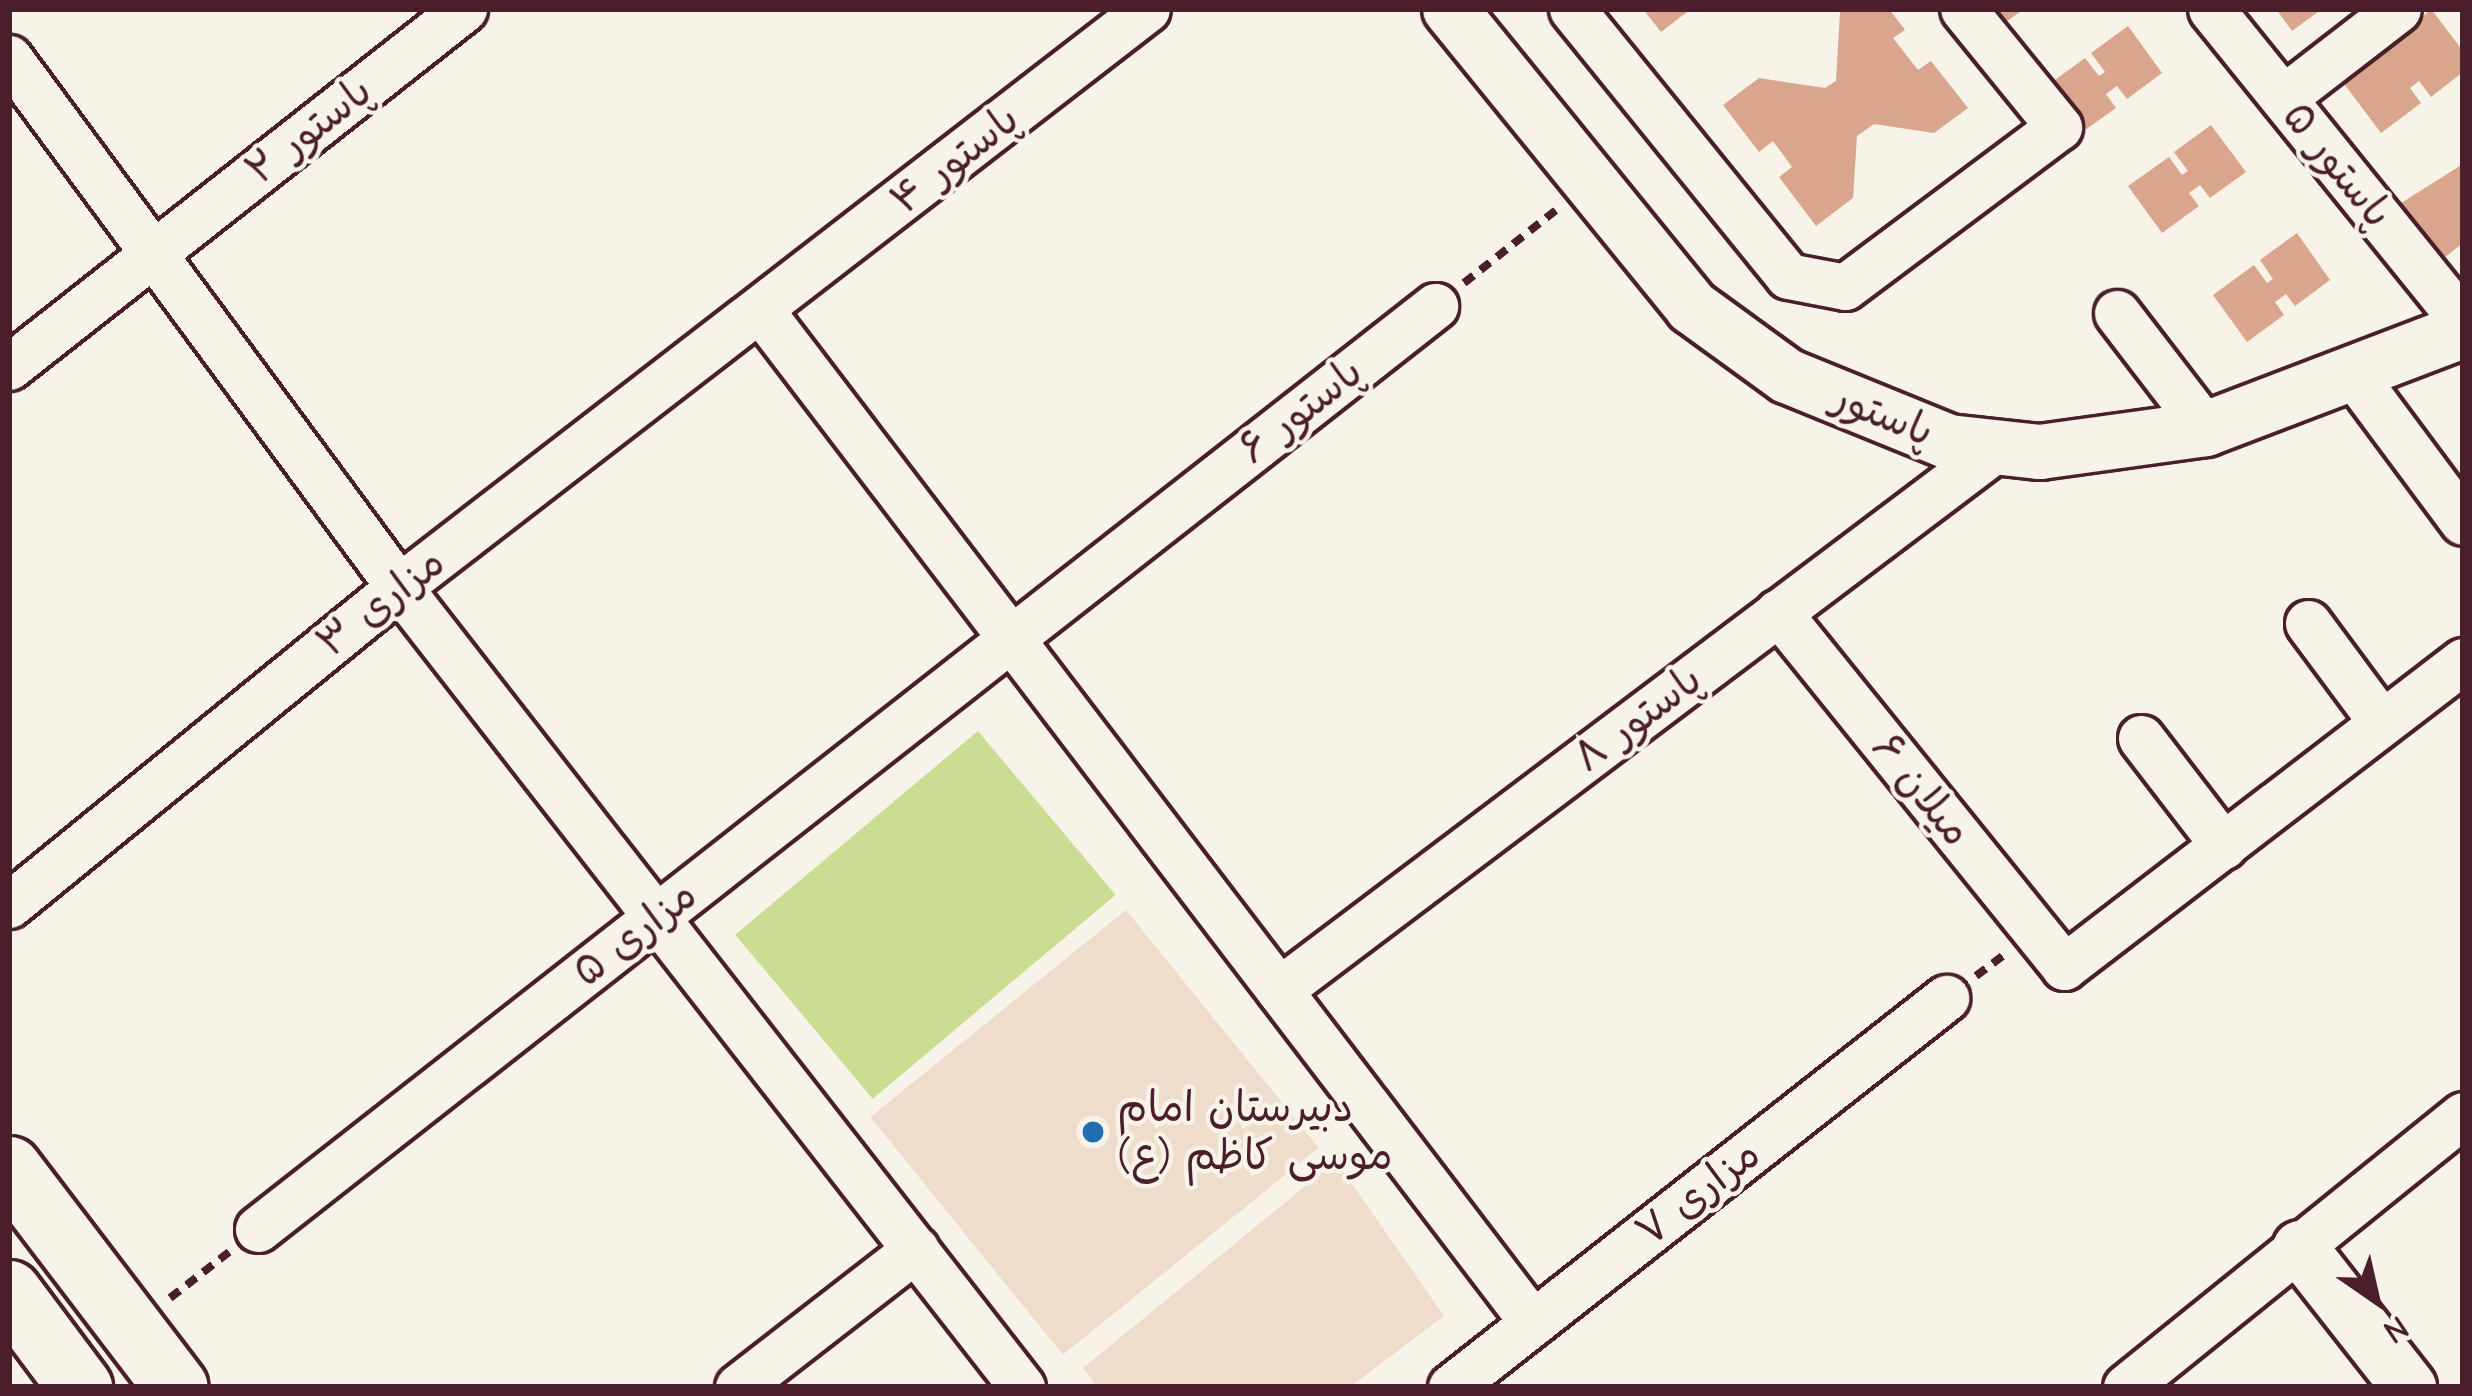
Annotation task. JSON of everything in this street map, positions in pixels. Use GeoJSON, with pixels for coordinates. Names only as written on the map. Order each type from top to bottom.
{"type":"FeatureCollection","features":[{"type":"Feature","properties":{"kind":"main road"},"geometry":{"type":"LineString","coordinates":[[9,1168],[176,1387]]}},
{"type":"Feature","properties":{"kind":"main road"},"geometry":{"type":"LineString","coordinates":[[9,1292],[80,1387]]}},
{"type":"Feature","properties":{"kind":"street","name":"پاستور ۲"},"geometry":{"type":"LineString","coordinates":[[9,367],[464,9]]}},
{"type":"Feature","properties":{"kind":"street","name":"پاستور ۴"},"geometry":{"type":"LineString","coordinates":[[762,312],[1147,9]]}},
{"type":"Feature","properties":{"kind":"street","name":"پاستور"},"geometry":{"type":"LineString","coordinates":[[1450,9],[1692,307],[1787,376],[1949,442],[2040,452],[2206,429],[2356,378],[2463,331]]}},
{"type":"Feature","properties":{"kind":"street"},"geometry":{"type":"LineString","coordinates":[[1571,9],[1789,276],[1845,286],[2059,127],[1963,9]]}},
{"type":"Feature","properties":{"kind":"street","name":"پاستور ۵"},"geometry":{"type":"LineString","coordinates":[[2211,9],[2463,321]]}},
{"type":"Feature","properties":{"kind":"street"},"geometry":{"type":"LineString","coordinates":[[2284,98],[2398,9]]}},
{"type":"Feature","properties":{"kind":"street"},"geometry":{"type":"LineString","coordinates":[[9,58],[399,587],[1022,1387]]}},
{"type":"Feature","properties":{"kind":"street","name":"پاستور ۶"},"geometry":{"type":"LineString","coordinates":[[1011,638],[1435,306]]}},
{"type":"Feature","properties":{"kind":"street"},"geometry":{"type":"LineString","coordinates":[[762,312],[1533,1323]]}},
{"type":"Feature","properties":{"kind":"street","name":"مزاری ۳"},"geometry":{"type":"LineString","coordinates":[[9,905],[399,587],[762,312]]}},
{"type":"Feature","properties":{"kind":"street"},"geometry":{"type":"LineString","coordinates":[[2117,313],[2206,429]]}},
{"type":"Feature","properties":{"kind":"street"},"geometry":{"type":"LineString","coordinates":[[2356,378],[2463,522]]}},
{"type":"Feature","properties":{"kind":"street","name":"پاستور ۸"},"geometry":{"type":"LineString","coordinates":[[1279,990],[1996,448]]}},
{"type":"Feature","properties":{"kind":"street","name":"میلان ۶"},"geometry":{"type":"LineString","coordinates":[[1778,613],[2065,967],[2224,846]]}},
{"type":"Feature","properties":{"kind":"street"},"geometry":{"type":"LineString","coordinates":[[2308,623],[2382,723]]}},
{"type":"Feature","properties":{"kind":"street","name":"مزاری ۵"},"geometry":{"type":"LineString","coordinates":[[258,1229],[1011,638]]}},
{"type":"Feature","properties":{"kind":"street"},"geometry":{"type":"LineString","coordinates":[[2141,738],[2224,846],[2463,662]]}},
{"type":"Feature","properties":{"kind":"street","name":"مزاری ۷"},"geometry":{"type":"LineString","coordinates":[[1451,1387],[1946,998]]}},
{"type":"Feature","properties":{"kind":"street"},"geometry":{"type":"LineString","coordinates":[[2126,1387],[2463,1115]]}},
{"type":"Feature","properties":{"kind":"street"},"geometry":{"type":"LineString","coordinates":[[2300,1248],[2409,1387]]}},
{"type":"Feature","properties":{"kind":"street"},"geometry":{"type":"LineString","coordinates":[[738,1387],[916,1249]]}},
{"type":"Feature","properties":{"kind":"path"},"geometry":{"type":"LineString","coordinates":[[1435,306],[1592,182]]}},
{"type":"Feature","properties":{"kind":"path"},"geometry":{"type":"LineString","coordinates":[[1946,998],[2034,933]]}},
{"type":"Feature","properties":{"kind":"path"},"geometry":{"type":"LineString","coordinates":[[131,1328],[258,1229]]}},
{"type":"Feature","properties":{"kind":"shaded area","name":"دبیرستان امام موسی کاظم (ع)"},"geometry":{"type":"Polygon","coordinates":[[[1126,910],[1319,1148],[1063,1355],[870,1117],[1126,910]]]}},
{"type":"Feature","properties":{"kind":"shaded area"},"geometry":{"type":"Polygon","coordinates":[[[1336,1161],[1444,1316],[1350,1387],[1097,1387],[1083,1368],[1336,1161]]]}},
{"type":"Feature","properties":{"kind":"green space"},"geometry":{"type":"Polygon","coordinates":[[[978,731],[1116,895],[873,1099],[735,935],[978,731]]]}},
{"type":"Feature","properties":{"kind":"building"},"geometry":{"type":"Polygon","coordinates":[[[1643,9],[1691,9],[1661,32],[1643,9]]]}},
{"type":"Feature","properties":{"kind":"building"},"geometry":{"type":"Polygon","coordinates":[[[1889,9],[1905,30],[1893,38],[1918,70],[1931,61],[1968,108],[1934,133],[1874,124],[1857,136],[1853,198],[1816,226],[1779,177],[1792,167],[1773,141],[1759,152],[1723,105],[1759,78],[1825,88],[1836,81],[1840,12],[1889,9]]]}},
{"type":"Feature","properties":{"kind":"building"},"geometry":{"type":"Polygon","coordinates":[[[1982,9],[2024,9],[1996,29],[1982,9]]]}},
{"type":"Feature","properties":{"kind":"building"},"geometry":{"type":"Polygon","coordinates":[[[2276,9],[2322,9],[2292,31],[2276,9]]]}},
{"type":"Feature","properties":{"kind":"building"},"geometry":{"type":"Polygon","coordinates":[[[2431,9],[2463,51],[2463,72],[2431,97],[2419,81],[2410,88],[2421,103],[2381,133],[2339,77],[2372,53],[2376,58],[2431,9]]]}},
{"type":"Feature","properties":{"kind":"building"},"geometry":{"type":"Polygon","coordinates":[[[2128,26],[2162,73],[2127,99],[2117,86],[2106,94],[2116,108],[2078,135],[2044,88],[2085,58],[2099,76],[2105,72],[2091,53],[2128,26]]]}},
{"type":"Feature","properties":{"kind":"building"},"geometry":{"type":"Polygon","coordinates":[[[2211,125],[2246,172],[2210,198],[2200,185],[2189,193],[2199,206],[2162,233],[2128,186],[2169,157],[2182,175],[2188,171],[2174,152],[2211,125]]]}},
{"type":"Feature","properties":{"kind":"building"},"geometry":{"type":"Polygon","coordinates":[[[2463,164],[2463,243],[2440,261],[2398,205],[2463,164]]]}},
{"type":"Feature","properties":{"kind":"building"},"geometry":{"type":"Polygon","coordinates":[[[2297,233],[2330,280],[2295,306],[2286,294],[2275,302],[2284,315],[2247,342],[2213,295],[2254,265],[2267,283],[2273,279],[2260,260],[2297,233]]]}},
{"type":"Feature","properties":{"kind":"place","name":"دبیرستان امام موسی کاظم (ع)"},"geometry":{"type":"Point","coordinates":[1093,1132]}}]}
